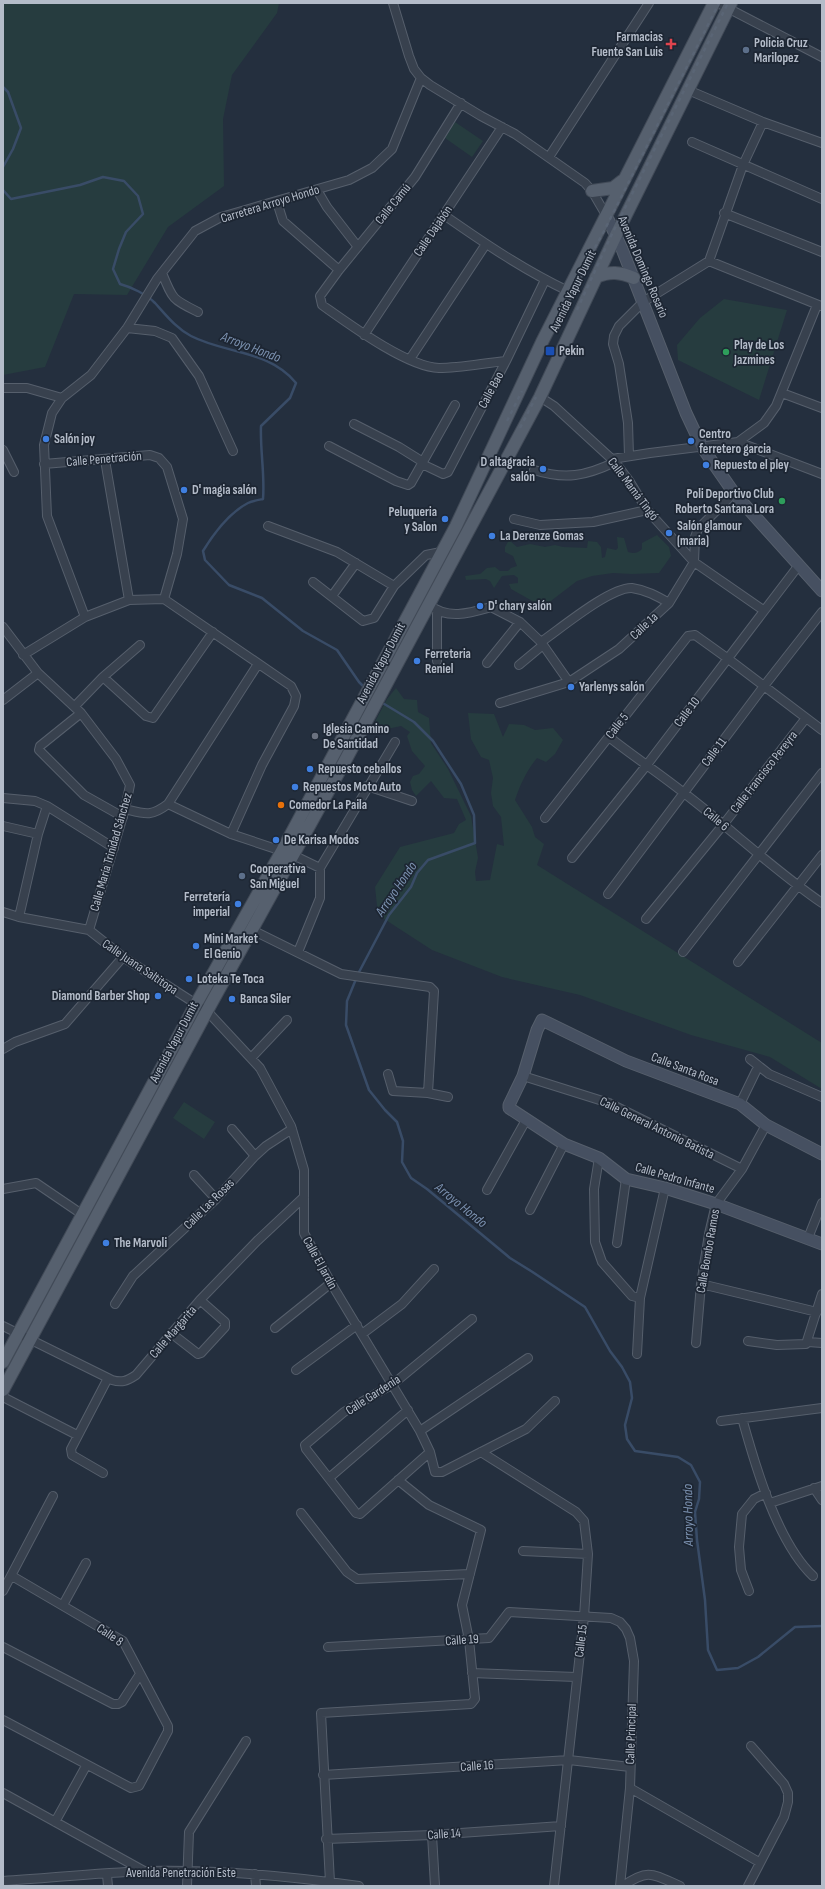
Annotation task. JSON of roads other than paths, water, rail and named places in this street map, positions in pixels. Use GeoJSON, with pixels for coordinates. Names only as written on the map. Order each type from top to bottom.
{"type":"FeatureCollection","features":[{"type":"Feature","properties":{"kind":"main road","name":"Avenida Yapur Dumit"},"geometry":{"type":"LineString","coordinates":[[3,1390],[30,1341],[202,1007],[252,930],[353,718],[442,552],[568,291],[714,3]]}},
{"type":"Feature","properties":{"kind":"main road","name":"Avenida Yapur Dumit"},"geometry":{"type":"LineString","coordinates":[[3,1362],[83,1214],[202,1007],[288,853],[364,724],[399,657],[433,609],[540,397],[616,234],[688,90],[726,5]]}},
{"type":"Feature","properties":{"kind":"main road"},"geometry":{"type":"LineString","coordinates":[[592,191],[613,188],[624,179]]}},
{"type":"Feature","properties":{"kind":"main road"},"geometry":{"type":"LineString","coordinates":[[596,277],[612,272],[623,273],[634,278]]}},
{"type":"Feature","properties":{"kind":"street","name":"Avenida Domingo Rosario"},"geometry":{"type":"LineString","coordinates":[[393,3],[414,69],[422,78],[430,85],[461,102],[549,157],[585,183],[592,191],[616,234],[686,412],[702,447],[734,494],[822,591]]}},
{"type":"Feature","properties":{"kind":"street"},"geometry":{"type":"LineString","coordinates":[[549,157],[649,3]]}},
{"type":"Feature","properties":{"kind":"street"},"geometry":{"type":"LineString","coordinates":[[726,5],[822,58]]}},
{"type":"Feature","properties":{"kind":"street","name":"Carretera Arroyo Hondo"},"geometry":{"type":"LineString","coordinates":[[62,398],[91,375],[127,328],[135,313],[160,276],[195,230],[221,217],[349,180],[372,168],[392,149],[422,78]]}},
{"type":"Feature","properties":{"kind":"street"},"geometry":{"type":"LineString","coordinates":[[688,90],[763,122],[822,143]]}},
{"type":"Feature","properties":{"kind":"street","name":"Calle Camú"},"geometry":{"type":"LineString","coordinates":[[364,335],[322,305],[320,296],[338,270],[415,177],[461,102]]}},
{"type":"Feature","properties":{"kind":"street"},"geometry":{"type":"LineString","coordinates":[[629,456],[628,423],[619,364],[613,344],[614,336],[619,326],[643,302],[709,261],[724,213],[742,165],[763,122]]}},
{"type":"Feature","properties":{"kind":"street","name":"Calle Dajabón"},"geometry":{"type":"LineString","coordinates":[[364,335],[502,127]]}},
{"type":"Feature","properties":{"kind":"street"},"geometry":{"type":"LineString","coordinates":[[692,142],[822,199]]}},
{"type":"Feature","properties":{"kind":"street"},"geometry":{"type":"LineString","coordinates":[[317,190],[327,207],[358,247]]}},
{"type":"Feature","properties":{"kind":"street"},"geometry":{"type":"LineString","coordinates":[[277,202],[283,221],[338,270]]}},
{"type":"Feature","properties":{"kind":"street"},"geometry":{"type":"LineString","coordinates":[[724,213],[822,252]]}},
{"type":"Feature","properties":{"kind":"street"},"geometry":{"type":"LineString","coordinates":[[444,215],[486,244],[545,280],[568,291]]}},
{"type":"Feature","properties":{"kind":"street"},"geometry":{"type":"LineString","coordinates":[[410,359],[486,244]]}},
{"type":"Feature","properties":{"kind":"street"},"geometry":{"type":"LineString","coordinates":[[534,470],[551,475],[570,476],[596,471],[614,461],[629,456],[738,442],[764,424],[776,406],[820,306],[709,261]]}},
{"type":"Feature","properties":{"kind":"street"},"geometry":{"type":"LineString","coordinates":[[160,276],[171,296],[198,312]]}},
{"type":"Feature","properties":{"kind":"street","name":"Calle Bao"},"geometry":{"type":"LineString","coordinates":[[354,424],[399,447],[422,463],[443,474],[448,472],[506,361],[545,280]]}},
{"type":"Feature","properties":{"kind":"street"},"geometry":{"type":"LineString","coordinates":[[127,328],[155,331],[172,338],[199,376],[233,451]]}},
{"type":"Feature","properties":{"kind":"street"},"geometry":{"type":"LineString","coordinates":[[364,335],[410,359],[424,365],[439,368],[506,361]]}},
{"type":"Feature","properties":{"kind":"street"},"geometry":{"type":"LineString","coordinates":[[3,388],[27,388],[62,398],[52,414],[44,445],[47,516],[85,617]]}},
{"type":"Feature","properties":{"kind":"street"},"geometry":{"type":"LineString","coordinates":[[782,393],[822,408]]}},
{"type":"Feature","properties":{"kind":"street","name":"Calle Mamá Tingó"},"geometry":{"type":"LineString","coordinates":[[540,397],[560,411],[614,461],[630,482],[647,510],[694,562],[763,610]]}},
{"type":"Feature","properties":{"kind":"street"},"geometry":{"type":"LineString","coordinates":[[329,446],[405,485],[411,483],[455,405]]}},
{"type":"Feature","properties":{"kind":"street"},"geometry":{"type":"LineString","coordinates":[[738,442],[822,474]]}},
{"type":"Feature","properties":{"kind":"street"},"geometry":{"type":"LineString","coordinates":[[3,450],[14,472]]}},
{"type":"Feature","properties":{"kind":"street","name":"Calle Penetración"},"geometry":{"type":"LineString","coordinates":[[44,464],[105,460],[150,454],[159,458],[167,467],[183,519],[177,554],[164,599]]}},
{"type":"Feature","properties":{"kind":"street"},"geometry":{"type":"LineString","coordinates":[[105,460],[129,600]]}},
{"type":"Feature","properties":{"kind":"street","name":"Calle 1a"},"geometry":{"type":"LineString","coordinates":[[500,703],[569,682],[619,649],[669,603],[694,562],[695,537],[698,529],[734,494]]}},
{"type":"Feature","properties":{"kind":"street"},"geometry":{"type":"LineString","coordinates":[[514,519],[540,526],[593,522],[647,510]]}},
{"type":"Feature","properties":{"kind":"street"},"geometry":{"type":"LineString","coordinates":[[268,526],[337,552],[394,586]]}},
{"type":"Feature","properties":{"kind":"street"},"geometry":{"type":"LineString","coordinates":[[313,582],[363,621],[369,621],[374,618],[394,586],[426,555],[442,552]]}},
{"type":"Feature","properties":{"kind":"street"},"geometry":{"type":"LineString","coordinates":[[332,596],[356,563]]}},
{"type":"Feature","properties":{"kind":"street","name":"Calle 10"},"geometry":{"type":"LineString","coordinates":[[572,858],[646,766],[763,610],[799,565]]}},
{"type":"Feature","properties":{"kind":"street"},"geometry":{"type":"LineString","coordinates":[[519,665],[542,644],[601,600],[615,592],[631,588],[650,592],[669,603]]}},
{"type":"Feature","properties":{"kind":"street"},"geometry":{"type":"LineString","coordinates":[[23,655],[85,617],[129,600],[164,599],[291,686],[296,696],[294,706],[262,765],[231,834]]}},
{"type":"Feature","properties":{"kind":"street"},"geometry":{"type":"LineString","coordinates":[[438,661],[433,609],[450,615],[469,613],[491,607],[520,622],[542,644],[569,682]]}},
{"type":"Feature","properties":{"kind":"street","name":"Calle 11"},"geometry":{"type":"LineString","coordinates":[[608,894],[764,686],[822,612]]}},
{"type":"Feature","properties":{"kind":"street"},"geometry":{"type":"LineString","coordinates":[[487,663],[520,622]]}},
{"type":"Feature","properties":{"kind":"street","name":"Calle María Trinidad Sánchez"},"geometry":{"type":"LineString","coordinates":[[3,627],[38,673],[75,706],[116,759],[130,785],[124,813],[89,930]]}},
{"type":"Feature","properties":{"kind":"street"},"geometry":{"type":"LineString","coordinates":[[104,677],[146,716],[153,718],[213,632]]}},
{"type":"Feature","properties":{"kind":"street","name":"Calle 5"},"geometry":{"type":"LineString","coordinates":[[545,818],[688,636],[695,635],[728,658]]}},
{"type":"Feature","properties":{"kind":"street"},"geometry":{"type":"LineString","coordinates":[[75,706],[104,677],[140,645]]}},
{"type":"Feature","properties":{"kind":"street"},"geometry":{"type":"LineString","coordinates":[[728,658],[822,730]]}},
{"type":"Feature","properties":{"kind":"street"},"geometry":{"type":"LineString","coordinates":[[80,713],[40,746],[39,750],[84,794],[124,813],[147,814],[158,812],[168,804],[258,664]]}},
{"type":"Feature","properties":{"kind":"street"},"geometry":{"type":"LineString","coordinates":[[3,700],[38,673]]}},
{"type":"Feature","properties":{"kind":"street","name":"Calle Francisco Pereyra"},"geometry":{"type":"LineString","coordinates":[[646,919],[723,825],[806,718]]}},
{"type":"Feature","properties":{"kind":"street","name":"Calle 6"},"geometry":{"type":"LineString","coordinates":[[609,737],[684,793],[798,886],[822,903]]}},
{"type":"Feature","properties":{"kind":"street"},"geometry":{"type":"LineString","coordinates":[[298,952],[320,898],[320,868],[367,786],[395,742]]}},
{"type":"Feature","properties":{"kind":"street"},"geometry":{"type":"LineString","coordinates":[[682,952],[822,773]]}},
{"type":"Feature","properties":{"kind":"street"},"geometry":{"type":"LineString","coordinates":[[367,786],[412,801]]}},
{"type":"Feature","properties":{"kind":"street"},"geometry":{"type":"LineString","coordinates":[[3,798],[35,802],[47,806],[114,848]]}},
{"type":"Feature","properties":{"kind":"street"},"geometry":{"type":"LineString","coordinates":[[168,804],[231,834],[288,853],[320,868]]}},
{"type":"Feature","properties":{"kind":"street"},"geometry":{"type":"LineString","coordinates":[[19,917],[38,834],[47,806]]}},
{"type":"Feature","properties":{"kind":"street"},"geometry":{"type":"LineString","coordinates":[[3,826],[38,834]]}},
{"type":"Feature","properties":{"kind":"street"},"geometry":{"type":"LineString","coordinates":[[738,962],[822,855]]}},
{"type":"Feature","properties":{"kind":"street","name":"Calle Juana Saltitopa"},"geometry":{"type":"LineString","coordinates":[[3,912],[19,917],[89,930],[123,957],[202,1007]]}},
{"type":"Feature","properties":{"kind":"street"},"geometry":{"type":"LineString","coordinates":[[252,930],[346,975],[426,986],[434,990],[428,1093]]}},
{"type":"Feature","properties":{"kind":"street"},"geometry":{"type":"LineString","coordinates":[[3,1049],[16,1042],[65,1024],[123,957]]}},
{"type":"Feature","properties":{"kind":"street","name":"Calle El Jardín"},"geometry":{"type":"LineString","coordinates":[[202,1007],[260,1068],[292,1129],[304,1170],[304,1233],[331,1283],[420,1431],[430,1452],[435,1472],[442,1472],[480,1452]]}},
{"type":"Feature","properties":{"kind":"street"},"geometry":{"type":"LineString","coordinates":[[250,1058],[287,1020]]}},
{"type":"Feature","properties":{"kind":"street","name":"Calle Santa Rosa"},"geometry":{"type":"LineString","coordinates":[[524,1076],[538,1027],[542,1020],[626,1061],[740,1104],[766,1124],[822,1154]]}},
{"type":"Feature","properties":{"kind":"street"},"geometry":{"type":"LineString","coordinates":[[750,1059],[769,1074],[822,1097]]}},
{"type":"Feature","properties":{"kind":"street"},"geometry":{"type":"LineString","coordinates":[[740,1104],[756,1071]]}},
{"type":"Feature","properties":{"kind":"street"},"geometry":{"type":"LineString","coordinates":[[388,1074],[392,1091],[428,1093],[448,1097]]}},
{"type":"Feature","properties":{"kind":"street","name":"Calle Pedro Infante"},"geometry":{"type":"LineString","coordinates":[[524,1076],[509,1103],[509,1108],[564,1144],[600,1158],[626,1179],[665,1188],[716,1204],[822,1244]]}},
{"type":"Feature","properties":{"kind":"street","name":"Calle General Antonio Batista"},"geometry":{"type":"LineString","coordinates":[[524,1076],[609,1103],[742,1169]]}},
{"type":"Feature","properties":{"kind":"street"},"geometry":{"type":"LineString","coordinates":[[487,1190],[526,1120]]}},
{"type":"Feature","properties":{"kind":"street","name":"Calle Bombo Ramos"},"geometry":{"type":"LineString","coordinates":[[696,1343],[701,1284],[709,1234],[716,1204],[742,1169],[766,1124]]}},
{"type":"Feature","properties":{"kind":"street"},"geometry":{"type":"LineString","coordinates":[[232,1129],[255,1156]]}},
{"type":"Feature","properties":{"kind":"street","name":"Calle Las Rosas"},"geometry":{"type":"LineString","coordinates":[[115,1304],[133,1276],[216,1198],[255,1156],[266,1146],[292,1129]]}},
{"type":"Feature","properties":{"kind":"street"},"geometry":{"type":"LineString","coordinates":[[530,1210],[564,1144]]}},
{"type":"Feature","properties":{"kind":"street"},"geometry":{"type":"LineString","coordinates":[[600,1158],[594,1189],[595,1242],[602,1262],[632,1296],[640,1298]]}},
{"type":"Feature","properties":{"kind":"street"},"geometry":{"type":"LineString","coordinates":[[194,1175],[216,1198]]}},
{"type":"Feature","properties":{"kind":"street"},"geometry":{"type":"LineString","coordinates":[[617,1243],[626,1179]]}},
{"type":"Feature","properties":{"kind":"street"},"geometry":{"type":"LineString","coordinates":[[3,1189],[36,1183],[83,1214]]}},
{"type":"Feature","properties":{"kind":"street"},"geometry":{"type":"LineString","coordinates":[[637,1354],[640,1298],[665,1188]]}},
{"type":"Feature","properties":{"kind":"street","name":"Calle Margarita"},"geometry":{"type":"LineString","coordinates":[[3,1326],[30,1341],[108,1378],[123,1382],[130,1380],[136,1375],[200,1300],[257,1241],[304,1197]]}},
{"type":"Feature","properties":{"kind":"street"},"geometry":{"type":"LineString","coordinates":[[808,1238],[822,1203]]}},
{"type":"Feature","properties":{"kind":"street"},"geometry":{"type":"LineString","coordinates":[[362,1334],[402,1304],[434,1269]]}},
{"type":"Feature","properties":{"kind":"street"},"geometry":{"type":"LineString","coordinates":[[276,1328],[331,1283]]}},
{"type":"Feature","properties":{"kind":"street"},"geometry":{"type":"LineString","coordinates":[[701,1284],[817,1312]]}},
{"type":"Feature","properties":{"kind":"street"},"geometry":{"type":"LineString","coordinates":[[807,1343],[822,1294]]}},
{"type":"Feature","properties":{"kind":"street"},"geometry":{"type":"LineString","coordinates":[[171,1333],[198,1354],[201,1353],[225,1328],[225,1322],[200,1300]]}},
{"type":"Feature","properties":{"kind":"street","name":"Calle Gardenia"},"geometry":{"type":"LineString","coordinates":[[329,1478],[305,1446],[344,1412],[393,1384],[472,1319]]}},
{"type":"Feature","properties":{"kind":"street"},"geometry":{"type":"LineString","coordinates":[[296,1370],[357,1325]]}},
{"type":"Feature","properties":{"kind":"street"},"geometry":{"type":"LineString","coordinates":[[748,1341],[777,1345],[822,1343]]}},
{"type":"Feature","properties":{"kind":"street"},"geometry":{"type":"LineString","coordinates":[[420,1431],[528,1358]]}},
{"type":"Feature","properties":{"kind":"street"},"geometry":{"type":"LineString","coordinates":[[103,1473],[72,1456],[71,1449],[108,1378]]}},
{"type":"Feature","properties":{"kind":"street"},"geometry":{"type":"LineString","coordinates":[[3,1397],[77,1436]]}},
{"type":"Feature","properties":{"kind":"street"},"geometry":{"type":"LineString","coordinates":[[480,1452],[526,1429],[555,1401]]}},
{"type":"Feature","properties":{"kind":"street"},"geometry":{"type":"LineString","coordinates":[[721,1421],[822,1408]]}},
{"type":"Feature","properties":{"kind":"street"},"geometry":{"type":"LineString","coordinates":[[408,1410],[329,1478],[356,1513],[360,1514],[430,1452]]}},
{"type":"Feature","properties":{"kind":"street"},"geometry":{"type":"LineString","coordinates":[[742,1418],[774,1515],[791,1548],[813,1576]]}},
{"type":"Feature","properties":{"kind":"street","name":"Calle 15"},"geometry":{"type":"LineString","coordinates":[[480,1452],[576,1512],[584,1521],[588,1554],[584,1617],[576,1677],[569,1760],[554,1886]]}},
{"type":"Feature","properties":{"kind":"street"},"geometry":{"type":"LineString","coordinates":[[330,1882],[326,1839],[320,1713],[471,1704],[475,1699],[469,1640],[462,1608],[481,1530],[429,1505],[398,1480]]}},
{"type":"Feature","properties":{"kind":"street"},"geometry":{"type":"LineString","coordinates":[[770,1503],[818,1487],[822,1500]]}},
{"type":"Feature","properties":{"kind":"street"},"geometry":{"type":"LineString","coordinates":[[749,1591],[741,1570],[739,1547],[742,1514],[754,1499],[766,1493]]}},
{"type":"Feature","properties":{"kind":"street"},"geometry":{"type":"LineString","coordinates":[[3,1591],[53,1496]]}},
{"type":"Feature","properties":{"kind":"street"},"geometry":{"type":"LineString","coordinates":[[301,1513],[347,1572],[357,1578],[470,1574]]}},
{"type":"Feature","properties":{"kind":"street"},"geometry":{"type":"LineString","coordinates":[[523,1550],[588,1554]]}},
{"type":"Feature","properties":{"kind":"street"},"geometry":{"type":"LineString","coordinates":[[63,1606],[86,1563]]}},
{"type":"Feature","properties":{"kind":"street","name":"Calle 8"},"geometry":{"type":"LineString","coordinates":[[12,1576],[123,1641],[168,1726],[168,1731],[139,1786],[136,1788],[131,1788],[86,1766]]}},
{"type":"Feature","properties":{"kind":"street","name":"Calle 19"},"geometry":{"type":"LineString","coordinates":[[328,1647],[489,1638],[510,1612],[584,1617]]}},
{"type":"Feature","properties":{"kind":"street","name":"Calle Principal"},"geometry":{"type":"LineString","coordinates":[[584,1617],[611,1618],[620,1622],[630,1638],[634,1661],[630,1788],[620,1886]]}},
{"type":"Feature","properties":{"kind":"street"},"geometry":{"type":"LineString","coordinates":[[3,1647],[113,1704],[122,1702],[140,1674]]}},
{"type":"Feature","properties":{"kind":"street"},"geometry":{"type":"LineString","coordinates":[[472,1673],[576,1677]]}},
{"type":"Feature","properties":{"kind":"street"},"geometry":{"type":"LineString","coordinates":[[3,1720],[86,1766],[55,1822]]}},
{"type":"Feature","properties":{"kind":"street"},"geometry":{"type":"LineString","coordinates":[[187,1886],[186,1871],[189,1832],[246,1741]]}},
{"type":"Feature","properties":{"kind":"street"},"geometry":{"type":"LineString","coordinates":[[748,1886],[759,1862],[784,1817],[788,1802],[788,1792],[784,1784],[751,1746]]}},
{"type":"Feature","properties":{"kind":"street","name":"Calle 16"},"geometry":{"type":"LineString","coordinates":[[323,1775],[569,1760],[630,1767]]}},
{"type":"Feature","properties":{"kind":"street"},"geometry":{"type":"LineString","coordinates":[[630,1788],[759,1862]]}},
{"type":"Feature","properties":{"kind":"street"},"geometry":{"type":"LineString","coordinates":[[3,1793],[144,1871]]}},
{"type":"Feature","properties":{"kind":"street","name":"Calle 14"},"geometry":{"type":"LineString","coordinates":[[326,1839],[432,1835],[561,1826]]}},
{"type":"Feature","properties":{"kind":"street"},"geometry":{"type":"LineString","coordinates":[[432,1835],[434,1886]]}},
{"type":"Feature","properties":{"kind":"street","name":"Avenida Penetración Este"},"geometry":{"type":"LineString","coordinates":[[4,1883],[144,1871],[186,1871],[255,1874],[302,1882],[330,1882],[359,1886]]}},
{"type":"Feature","properties":{"kind":"street"},"geometry":{"type":"LineString","coordinates":[[107,1874],[108,1886]]}},
{"type":"Feature","properties":{"kind":"street"},"geometry":{"type":"LineString","coordinates":[[255,1874],[256,1886]]}},
{"type":"Feature","properties":{"kind":"street"},"geometry":{"type":"LineString","coordinates":[[623,1886],[637,1876],[648,1874],[680,1886]]}},
{"type":"Feature","properties":{"kind":"street"},"geometry":{"type":"LineString","coordinates":[[67,1877],[67,1886]]}},
{"type":"Feature","properties":{"kind":"waterway","name":"Arroyo Hondo"},"geometry":{"type":"LineString","coordinates":[[3,87],[8,92],[21,128],[13,149],[3,167]]}},
{"type":"Feature","properties":{"kind":"waterway","name":"Arroyo Hondo"},"geometry":{"type":"LineString","coordinates":[[3,190],[11,199],[80,185],[103,177],[124,181],[138,196],[143,214],[126,232],[119,249],[113,269],[120,284],[143,294],[155,303],[176,325],[191,336],[204,342],[260,358],[285,372],[296,383],[290,398],[261,426],[263,499],[248,503],[228,518],[212,537],[203,551],[205,560],[229,585],[262,598],[303,631],[337,650],[359,682],[365,688]]}},
{"type":"Feature","properties":{"kind":"waterway","name":"Arroyo Hondo"},"geometry":{"type":"LineString","coordinates":[[358,974],[389,915],[411,887],[417,873],[428,860],[475,843],[474,815],[461,784],[433,741],[414,722],[381,702]]}},
{"type":"Feature","properties":{"kind":"waterway","name":"Arroyo Hondo"},"geometry":{"type":"LineString","coordinates":[[356,979],[347,1001],[346,1025],[369,1090],[397,1122],[403,1141],[402,1162],[411,1178],[427,1189],[510,1258],[585,1307],[610,1351],[622,1367],[630,1382],[632,1398],[625,1425],[627,1439],[635,1451],[678,1457],[691,1465],[700,1482],[699,1499],[695,1512],[697,1540],[705,1600],[708,1650],[717,1670],[738,1668],[758,1657],[795,1627],[822,1626]]}},
{"type":"Feature","properties":{"kind":"railway"},"geometry":{"type":"LineString","coordinates":[[564,304],[604,231],[719,3]]}},
{"type":"Feature","properties":{"kind":"railway"},"geometry":{"type":"LineString","coordinates":[[577,310],[612,234],[728,3]]}},
{"type":"Feature","properties":{"kind":"railway"},"geometry":{"type":"LineString","coordinates":[[507,421],[522,391]]}},
{"type":"Feature","properties":{"kind":"railway"},"geometry":{"type":"LineString","coordinates":[[520,428],[536,397]]}},
{"type":"Feature","properties":{"kind":"place","name":"Farmacias Fuente San Luis"},"geometry":{"type":"Point","coordinates":[671,44]}},
{"type":"Feature","properties":{"kind":"place","name":"Policia Cruz Marilopez"},"geometry":{"type":"Point","coordinates":[746,50]}},
{"type":"Feature","properties":{"kind":"place","name":"Pekin"},"geometry":{"type":"Point","coordinates":[550,351]}},
{"type":"Feature","properties":{"kind":"place","name":"Play de Los Jazmines"},"geometry":{"type":"Point","coordinates":[726,352]}},
{"type":"Feature","properties":{"kind":"place","name":"Salón joy"},"geometry":{"type":"Point","coordinates":[46,439]}},
{"type":"Feature","properties":{"kind":"place","name":"Centro ferretero garcia"},"geometry":{"type":"Point","coordinates":[691,441]}},
{"type":"Feature","properties":{"kind":"place","name":"Repuesto el pley"},"geometry":{"type":"Point","coordinates":[706,465]}},
{"type":"Feature","properties":{"kind":"place","name":"D altagracia salón"},"geometry":{"type":"Point","coordinates":[543,469]}},
{"type":"Feature","properties":{"kind":"place","name":"D' magia salón"},"geometry":{"type":"Point","coordinates":[184,490]}},
{"type":"Feature","properties":{"kind":"place","name":"Poli Deportivo Club Roberto Santana Lora"},"geometry":{"type":"Point","coordinates":[782,501]}},
{"type":"Feature","properties":{"kind":"place","name":"Peluqueria y Salon"},"geometry":{"type":"Point","coordinates":[445,519]}},
{"type":"Feature","properties":{"kind":"place","name":"Salón glamour (maria)"},"geometry":{"type":"Point","coordinates":[669,533]}},
{"type":"Feature","properties":{"kind":"place","name":"La Derenze Gomas"},"geometry":{"type":"Point","coordinates":[492,536]}},
{"type":"Feature","properties":{"kind":"place","name":"D' chary salón"},"geometry":{"type":"Point","coordinates":[480,606]}},
{"type":"Feature","properties":{"kind":"place","name":"Ferreteria Reniel"},"geometry":{"type":"Point","coordinates":[417,661]}},
{"type":"Feature","properties":{"kind":"place","name":"Yarlenys salón"},"geometry":{"type":"Point","coordinates":[571,687]}},
{"type":"Feature","properties":{"kind":"place","name":"Iglesia Camino De Santidad"},"geometry":{"type":"Point","coordinates":[315,736]}},
{"type":"Feature","properties":{"kind":"place","name":"Repuesto ceballos"},"geometry":{"type":"Point","coordinates":[310,769]}},
{"type":"Feature","properties":{"kind":"place","name":"Repuestos Moto Auto"},"geometry":{"type":"Point","coordinates":[295,787]}},
{"type":"Feature","properties":{"kind":"place","name":"Comedor La Paila"},"geometry":{"type":"Point","coordinates":[281,805]}},
{"type":"Feature","properties":{"kind":"place","name":"De Karisa Modos"},"geometry":{"type":"Point","coordinates":[276,840]}},
{"type":"Feature","properties":{"kind":"place","name":"Cooperativa San Miguel"},"geometry":{"type":"Point","coordinates":[242,876]}},
{"type":"Feature","properties":{"kind":"place","name":"Ferretería imperial"},"geometry":{"type":"Point","coordinates":[238,904]}},
{"type":"Feature","properties":{"kind":"place","name":"Mini Market El Genio"},"geometry":{"type":"Point","coordinates":[196,946]}},
{"type":"Feature","properties":{"kind":"place","name":"Loteka Te Toca"},"geometry":{"type":"Point","coordinates":[189,979]}},
{"type":"Feature","properties":{"kind":"place","name":"Diamond Barber Shop"},"geometry":{"type":"Point","coordinates":[158,996]}},
{"type":"Feature","properties":{"kind":"place","name":"Banca Siler"},"geometry":{"type":"Point","coordinates":[232,999]}},
{"type":"Feature","properties":{"kind":"place","name":"The Marvoli"},"geometry":{"type":"Point","coordinates":[106,1243]}}]}
